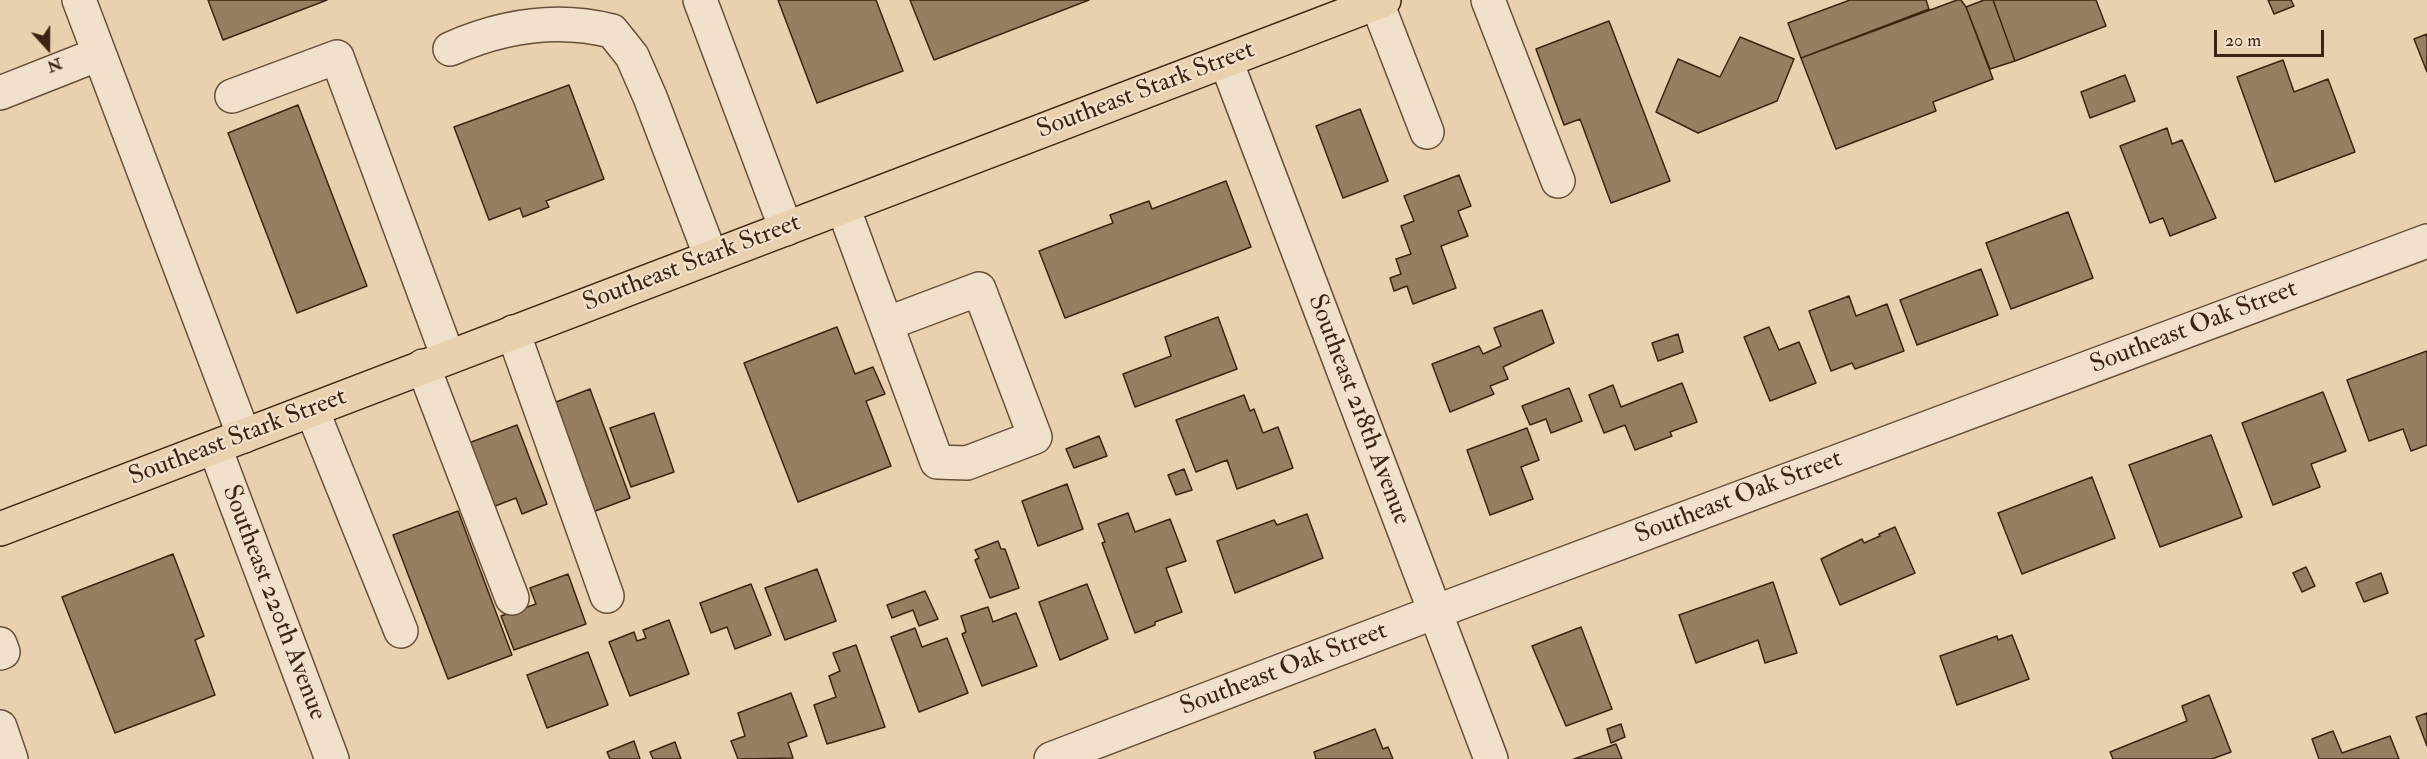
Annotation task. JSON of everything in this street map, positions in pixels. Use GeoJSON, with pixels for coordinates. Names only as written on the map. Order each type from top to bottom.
{"type":"FeatureCollection","features":[{"type":"Feature","properties":{"kind":"main road","name":"Southeast Stark Street"},"geometry":{"type":"LineString","coordinates":[[0,529],[1380,1]]}},
{"type":"Feature","properties":{"kind":"street","name":"Southeast 220th Avenue"},"geometry":{"type":"LineString","coordinates":[[79,0],[229,442],[332,759]]}},
{"type":"Feature","properties":{"kind":"street"},"geometry":{"type":"LineString","coordinates":[[700,0],[786,229]]}},
{"type":"Feature","properties":{"kind":"street"},"geometry":{"type":"LineString","coordinates":[[1488,0],[1558,181]]}},
{"type":"Feature","properties":{"kind":"street"},"geometry":{"type":"LineString","coordinates":[[1380,1],[1427,132]]}},
{"type":"Feature","properties":{"kind":"street"},"geometry":{"type":"LineString","coordinates":[[450,49],[502,29],[550,23],[612,31],[632,56],[711,257]]}},
{"type":"Feature","properties":{"kind":"street"},"geometry":{"type":"LineString","coordinates":[[0,93],[99,54]]}},
{"type":"Feature","properties":{"kind":"street"},"geometry":{"type":"LineString","coordinates":[[232,96],[337,57],[512,598]]}},
{"type":"Feature","properties":{"kind":"street","name":"Southeast 218th Avenue"},"geometry":{"type":"LineString","coordinates":[[1226,61],[1491,759]]}},
{"type":"Feature","properties":{"kind":"street"},"geometry":{"type":"LineString","coordinates":[[843,207],[886,324],[937,462],[967,463],[1035,437],[979,289],[886,324]]}},
{"type":"Feature","properties":{"kind":"street","name":"Southeast Oak Street"},"geometry":{"type":"LineString","coordinates":[[1052,759],[1435,612],[2427,241]]}},
{"type":"Feature","properties":{"kind":"street"},"geometry":{"type":"LineString","coordinates":[[513,332],[607,596]]}},
{"type":"Feature","properties":{"kind":"street"},"geometry":{"type":"LineString","coordinates":[[312,410],[401,631]]}},
{"type":"Feature","properties":{"kind":"street"},"geometry":{"type":"LineString","coordinates":[[0,644],[3,652],[0,653]]}},
{"type":"Feature","properties":{"kind":"street"},"geometry":{"type":"LineString","coordinates":[[0,727],[11,759]]}},
{"type":"Feature","properties":{"kind":"building"},"geometry":{"type":"Polygon","coordinates":[[[208,0],[327,0],[223,40],[208,0]]]}},
{"type":"Feature","properties":{"kind":"building"},"geometry":{"type":"Polygon","coordinates":[[[778,0],[876,0],[903,71],[817,103],[778,0]]]}},
{"type":"Feature","properties":{"kind":"building"},"geometry":{"type":"Polygon","coordinates":[[[910,0],[1089,0],[934,60],[910,0]]]}},
{"type":"Feature","properties":{"kind":"building"},"geometry":{"type":"Polygon","coordinates":[[[1850,0],[1926,0],[1929,9],[1801,58],[1788,23],[1850,0]]]}},
{"type":"Feature","properties":{"kind":"building"},"geometry":{"type":"Polygon","coordinates":[[[1961,0],[1966,7],[1993,79],[1933,102],[1936,111],[1836,149],[1801,58],[1961,0]]]}},
{"type":"Feature","properties":{"kind":"building"},"geometry":{"type":"Polygon","coordinates":[[[1984,0],[1993,0],[2015,61],[1990,69],[1966,7],[1984,0]]]}},
{"type":"Feature","properties":{"kind":"building"},"geometry":{"type":"Polygon","coordinates":[[[1993,0],[2096,0],[2106,26],[2015,61],[1993,0]]]}},
{"type":"Feature","properties":{"kind":"building"},"geometry":{"type":"Polygon","coordinates":[[[2268,0],[2291,0],[2294,6],[2274,14],[2268,0]]]}},
{"type":"Feature","properties":{"kind":"building"},"geometry":{"type":"Polygon","coordinates":[[[1609,21],[1670,181],[1611,203],[1580,119],[1564,125],[1536,49],[1609,21]]]}},
{"type":"Feature","properties":{"kind":"building"},"geometry":{"type":"Polygon","coordinates":[[[2427,34],[2427,72],[2414,39],[2427,34]]]}},
{"type":"Feature","properties":{"kind":"building"},"geometry":{"type":"Polygon","coordinates":[[[1740,37],[1794,59],[1777,101],[1698,133],[1656,112],[1678,59],[1720,77],[1740,37]]]}},
{"type":"Feature","properties":{"kind":"building"},"geometry":{"type":"Polygon","coordinates":[[[2283,60],[2294,92],[2328,79],[2355,152],[2275,182],[2237,77],[2283,60]]]}},
{"type":"Feature","properties":{"kind":"building"},"geometry":{"type":"Polygon","coordinates":[[[2125,75],[2135,101],[2090,118],[2081,92],[2125,75]]]}},
{"type":"Feature","properties":{"kind":"building"},"geometry":{"type":"Polygon","coordinates":[[[569,85],[604,179],[546,201],[549,207],[523,217],[520,208],[489,220],[454,127],[569,85]]]}},
{"type":"Feature","properties":{"kind":"building"},"geometry":{"type":"Polygon","coordinates":[[[298,105],[367,286],[297,313],[228,133],[298,105]]]}},
{"type":"Feature","properties":{"kind":"building"},"geometry":{"type":"Polygon","coordinates":[[[1360,109],[1388,181],[1343,198],[1316,126],[1360,109]]]}},
{"type":"Feature","properties":{"kind":"building"},"geometry":{"type":"Polygon","coordinates":[[[2167,128],[2172,144],[2182,140],[2216,218],[2170,236],[2163,218],[2150,223],[2120,146],[2167,128]]]}},
{"type":"Feature","properties":{"kind":"building"},"geometry":{"type":"Polygon","coordinates":[[[1459,175],[1471,206],[1458,211],[1468,236],[1441,246],[1456,288],[1413,304],[1407,286],[1394,291],[1390,278],[1401,274],[1396,259],[1411,254],[1401,226],[1414,221],[1404,196],[1459,175]]]}},
{"type":"Feature","properties":{"kind":"building"},"geometry":{"type":"Polygon","coordinates":[[[1226,181],[1251,247],[1065,318],[1039,251],[1113,223],[1110,215],[1149,201],[1152,209],[1226,181]]]}},
{"type":"Feature","properties":{"kind":"building"},"geometry":{"type":"Polygon","coordinates":[[[2068,212],[2093,278],[2011,309],[1986,243],[2068,212]]]}},
{"type":"Feature","properties":{"kind":"building"},"geometry":{"type":"Polygon","coordinates":[[[1981,269],[1998,315],[1917,345],[1900,300],[1981,269]]]}},
{"type":"Feature","properties":{"kind":"building"},"geometry":{"type":"Polygon","coordinates":[[[1849,296],[1856,316],[1887,304],[1904,351],[1855,369],[1852,363],[1831,371],[1809,311],[1849,296]]]}},
{"type":"Feature","properties":{"kind":"building"},"geometry":{"type":"Polygon","coordinates":[[[1542,310],[1554,343],[1503,367],[1508,379],[1490,386],[1494,394],[1450,412],[1432,364],[1479,346],[1483,354],[1501,346],[1494,328],[1542,310]]]}},
{"type":"Feature","properties":{"kind":"building"},"geometry":{"type":"Polygon","coordinates":[[[1218,317],[1237,369],[1135,407],[1123,374],[1171,356],[1165,337],[1218,317]]]}},
{"type":"Feature","properties":{"kind":"building"},"geometry":{"type":"Polygon","coordinates":[[[837,327],[855,374],[873,367],[885,394],[866,401],[891,466],[798,502],[744,363],[837,327]]]}},
{"type":"Feature","properties":{"kind":"building"},"geometry":{"type":"Polygon","coordinates":[[[1769,327],[1779,350],[1799,342],[1816,383],[1770,401],[1744,337],[1769,327]]]}},
{"type":"Feature","properties":{"kind":"building"},"geometry":{"type":"Polygon","coordinates":[[[1678,334],[1683,352],[1658,361],[1652,343],[1678,334]]]}},
{"type":"Feature","properties":{"kind":"building"},"geometry":{"type":"Polygon","coordinates":[[[2427,351],[2427,445],[2411,451],[2403,429],[2369,441],[2347,380],[2427,351]]]}},
{"type":"Feature","properties":{"kind":"building"},"geometry":{"type":"Polygon","coordinates":[[[1682,383],[1697,422],[1670,432],[1672,436],[1635,450],[1625,425],[1604,433],[1589,395],[1613,385],[1621,407],[1682,383]]]}},
{"type":"Feature","properties":{"kind":"building"},"geometry":{"type":"Polygon","coordinates":[[[1569,388],[1582,421],[1551,433],[1546,419],[1530,425],[1522,406],[1569,388]]]}},
{"type":"Feature","properties":{"kind":"building"},"geometry":{"type":"Polygon","coordinates":[[[590,389],[630,498],[590,513],[551,404],[590,389]]]}},
{"type":"Feature","properties":{"kind":"building"},"geometry":{"type":"Polygon","coordinates":[[[2323,392],[2346,451],[2311,464],[2320,487],[2273,505],[2242,423],[2323,392]]]}},
{"type":"Feature","properties":{"kind":"building"},"geometry":{"type":"Polygon","coordinates":[[[1244,395],[1250,411],[1254,409],[1263,433],[1278,427],[1293,468],[1237,489],[1227,460],[1196,472],[1176,420],[1244,395]]]}},
{"type":"Feature","properties":{"kind":"building"},"geometry":{"type":"Polygon","coordinates":[[[654,413],[674,472],[631,487],[610,428],[654,413]]]}},
{"type":"Feature","properties":{"kind":"building"},"geometry":{"type":"Polygon","coordinates":[[[517,425],[547,504],[522,514],[516,498],[490,508],[466,444],[517,425]]]}},
{"type":"Feature","properties":{"kind":"building"},"geometry":{"type":"Polygon","coordinates":[[[1527,428],[1539,460],[1521,467],[1533,499],[1490,515],[1467,450],[1527,428]]]}},
{"type":"Feature","properties":{"kind":"building"},"geometry":{"type":"Polygon","coordinates":[[[2211,435],[2242,517],[2160,547],[2129,465],[2211,435]]]}},
{"type":"Feature","properties":{"kind":"building"},"geometry":{"type":"Polygon","coordinates":[[[1099,436],[1107,456],[1074,468],[1066,449],[1099,436]]]}},
{"type":"Feature","properties":{"kind":"building"},"geometry":{"type":"Polygon","coordinates":[[[1184,469],[1192,490],[1176,495],[1168,475],[1184,469]]]}},
{"type":"Feature","properties":{"kind":"building"},"geometry":{"type":"Polygon","coordinates":[[[2092,477],[2115,538],[2022,574],[1998,513],[2092,477]]]}},
{"type":"Feature","properties":{"kind":"building"},"geometry":{"type":"Polygon","coordinates":[[[1067,484],[1083,529],[1038,546],[1022,501],[1067,484]]]}},
{"type":"Feature","properties":{"kind":"building"},"geometry":{"type":"Polygon","coordinates":[[[458,511],[512,655],[448,679],[393,535],[458,511]]]}},
{"type":"Feature","properties":{"kind":"building"},"geometry":{"type":"Polygon","coordinates":[[[1128,513],[1135,532],[1170,519],[1186,561],[1166,568],[1182,612],[1155,622],[1155,625],[1135,633],[1102,543],[1105,542],[1098,524],[1128,513]]]}},
{"type":"Feature","properties":{"kind":"building"},"geometry":{"type":"Polygon","coordinates":[[[1307,514],[1323,558],[1235,593],[1217,541],[1274,520],[1277,525],[1307,514]]]}},
{"type":"Feature","properties":{"kind":"building"},"geometry":{"type":"Polygon","coordinates":[[[1895,527],[1915,573],[1840,605],[1821,559],[1862,539],[1864,543],[1895,527]]]}},
{"type":"Feature","properties":{"kind":"building"},"geometry":{"type":"Polygon","coordinates":[[[998,541],[1001,549],[1005,549],[1019,588],[990,598],[975,560],[979,558],[975,550],[998,541]]]}},
{"type":"Feature","properties":{"kind":"building"},"geometry":{"type":"Polygon","coordinates":[[[173,554],[204,636],[195,640],[215,695],[115,733],[62,597],[173,554]]]}},
{"type":"Feature","properties":{"kind":"building"},"geometry":{"type":"Polygon","coordinates":[[[2306,567],[2315,586],[2302,592],[2293,573],[2306,567]]]}},
{"type":"Feature","properties":{"kind":"building"},"geometry":{"type":"Polygon","coordinates":[[[817,569],[836,621],[785,640],[765,588],[817,569]]]}},
{"type":"Feature","properties":{"kind":"building"},"geometry":{"type":"Polygon","coordinates":[[[2381,573],[2388,593],[2364,602],[2356,583],[2381,573]]]}},
{"type":"Feature","properties":{"kind":"building"},"geometry":{"type":"Polygon","coordinates":[[[568,574],[586,624],[514,650],[501,616],[536,604],[530,588],[568,574]]]}},
{"type":"Feature","properties":{"kind":"building"},"geometry":{"type":"Polygon","coordinates":[[[1773,582],[1797,653],[1765,663],[1758,640],[1696,663],[1679,615],[1773,582]]]}},
{"type":"Feature","properties":{"kind":"building"},"geometry":{"type":"Polygon","coordinates":[[[751,584],[771,635],[735,649],[727,627],[711,633],[700,603],[751,584]]]}},
{"type":"Feature","properties":{"kind":"building"},"geometry":{"type":"Polygon","coordinates":[[[1087,584],[1108,639],[1060,660],[1039,602],[1087,584]]]}},
{"type":"Feature","properties":{"kind":"building"},"geometry":{"type":"Polygon","coordinates":[[[925,591],[938,619],[919,626],[913,610],[892,618],[887,605],[925,591]]]}},
{"type":"Feature","properties":{"kind":"building"},"geometry":{"type":"Polygon","coordinates":[[[988,607],[993,622],[1016,613],[1037,666],[982,686],[962,634],[966,632],[961,616],[988,607]]]}},
{"type":"Feature","properties":{"kind":"building"},"geometry":{"type":"Polygon","coordinates":[[[669,620],[689,674],[630,696],[609,642],[634,632],[637,641],[646,638],[643,630],[669,620]]]}},
{"type":"Feature","properties":{"kind":"building"},"geometry":{"type":"Polygon","coordinates":[[[1581,627],[1612,709],[1566,726],[1532,646],[1581,627]]]}},
{"type":"Feature","properties":{"kind":"building"},"geometry":{"type":"Polygon","coordinates":[[[915,628],[922,647],[947,638],[968,693],[919,712],[891,637],[915,628]]]}},
{"type":"Feature","properties":{"kind":"building"},"geometry":{"type":"Polygon","coordinates":[[[2012,635],[2029,679],[1957,705],[1940,656],[1997,636],[1998,640],[2012,635]]]}},
{"type":"Feature","properties":{"kind":"building"},"geometry":{"type":"Polygon","coordinates":[[[856,645],[885,727],[827,744],[814,705],[836,697],[829,676],[840,671],[833,653],[856,645]]]}},
{"type":"Feature","properties":{"kind":"building"},"geometry":{"type":"Polygon","coordinates":[[[588,652],[608,705],[547,728],[527,675],[588,652]]]}},
{"type":"Feature","properties":{"kind":"building"},"geometry":{"type":"Polygon","coordinates":[[[791,693],[807,736],[788,743],[793,758],[738,759],[731,741],[745,736],[738,713],[791,693]]]}},
{"type":"Feature","properties":{"kind":"building"},"geometry":{"type":"Polygon","coordinates":[[[2209,695],[2231,752],[2212,759],[2113,759],[2110,752],[2187,721],[2182,706],[2209,695]]]}},
{"type":"Feature","properties":{"kind":"building"},"geometry":{"type":"Polygon","coordinates":[[[2427,713],[2427,746],[2416,717],[2427,713]]]}},
{"type":"Feature","properties":{"kind":"building"},"geometry":{"type":"Polygon","coordinates":[[[1621,724],[1625,737],[1611,743],[1607,729],[1621,724]]]}},
{"type":"Feature","properties":{"kind":"building"},"geometry":{"type":"Polygon","coordinates":[[[1375,729],[1383,749],[1388,747],[1393,759],[1316,759],[1314,752],[1375,729]]]}},
{"type":"Feature","properties":{"kind":"building"},"geometry":{"type":"Polygon","coordinates":[[[2333,731],[2342,753],[2390,736],[2399,759],[2319,759],[2312,739],[2333,731]]]}},
{"type":"Feature","properties":{"kind":"building"},"geometry":{"type":"Polygon","coordinates":[[[634,741],[640,759],[610,759],[607,752],[634,741]]]}},
{"type":"Feature","properties":{"kind":"building"},"geometry":{"type":"Polygon","coordinates":[[[675,742],[681,759],[653,759],[650,752],[675,742]]]}},
{"type":"Feature","properties":{"kind":"building"},"geometry":{"type":"Polygon","coordinates":[[[1616,744],[1622,759],[1574,759],[1616,744]]]}}]}
